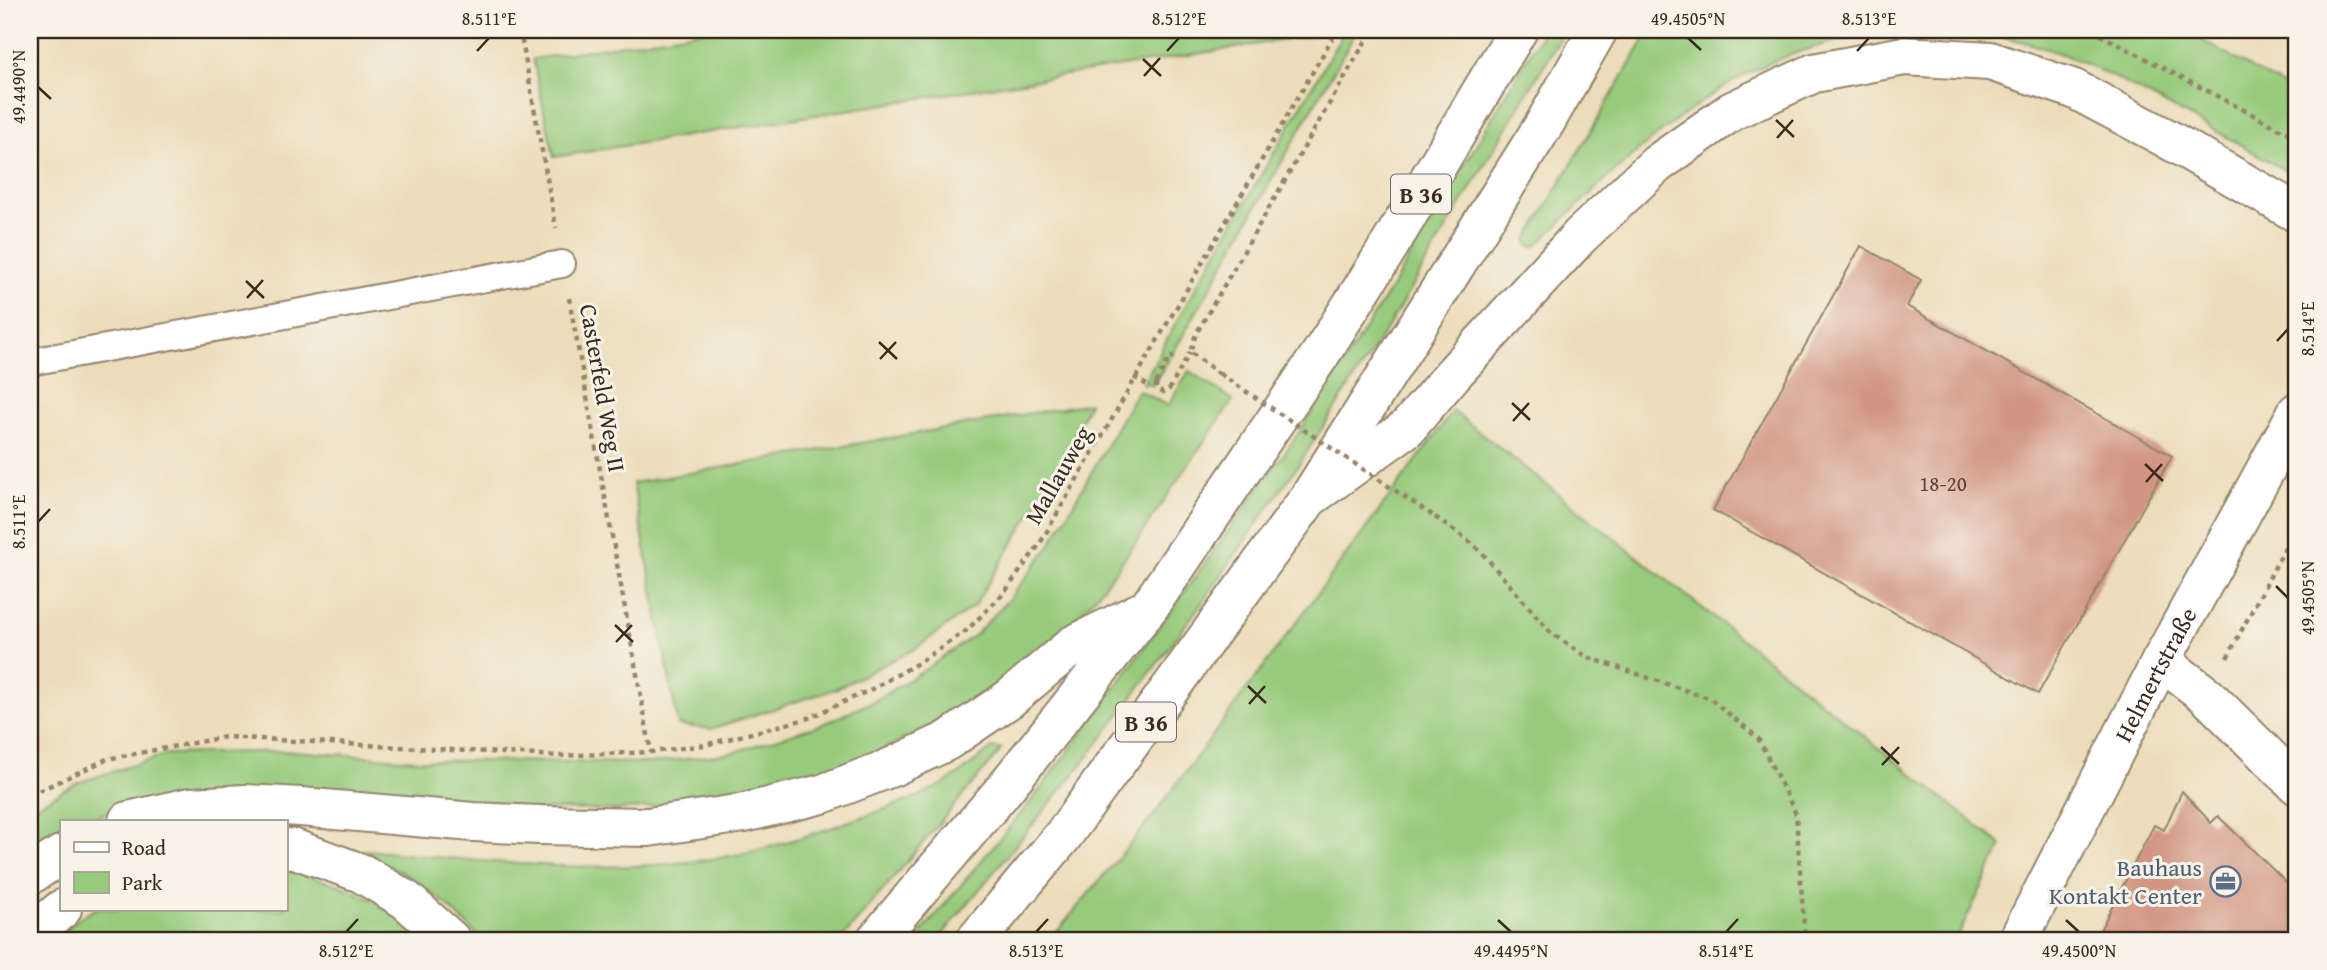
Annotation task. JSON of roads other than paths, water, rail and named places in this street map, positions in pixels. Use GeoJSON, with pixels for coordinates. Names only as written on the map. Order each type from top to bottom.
{"type":"FeatureCollection","features":[{"type":"Feature","properties":{"kind":"main road","name":"B 36"},"geometry":{"type":"LineString","coordinates":[[876,940],[1009,782],[1149,607],[1347,312],[1518,30]]}},
{"type":"Feature","properties":{"kind":"main road","name":"B 36"},"geometry":{"type":"LineString","coordinates":[[976,940],[1062,838],[1309,498],[1545,123],[1598,30]]}},
{"type":"Feature","properties":{"kind":"main road"},"geometry":{"type":"LineString","coordinates":[[1309,498],[1408,428],[1453,374],[1580,236],[1657,164],[1732,111],[1814,73],[1904,57],[1990,61],[2074,89],[2297,213]]}},
{"type":"Feature","properties":{"kind":"main road","name":"Helmertstraße"},"geometry":{"type":"LineString","coordinates":[[2018,940],[2161,661],[2297,412]]}},
{"type":"Feature","properties":{"kind":"main road"},"geometry":{"type":"LineString","coordinates":[[132,820],[190,807],[246,804],[473,822],[648,827],[744,813],[822,794],[892,767],[947,741],[1009,699],[1073,645],[1149,607]]}},
{"type":"Feature","properties":{"kind":"main road"},"geometry":{"type":"LineString","coordinates":[[2161,661],[2207,696],[2297,785]]}},
{"type":"Feature","properties":{"kind":"main road"},"geometry":{"type":"LineString","coordinates":[[287,848],[361,873],[406,900],[451,940]]}},
{"type":"Feature","properties":{"kind":"main road"},"geometry":{"type":"LineString","coordinates":[[30,875],[60,856]]}},
{"type":"Feature","properties":{"kind":"main road"},"geometry":{"type":"LineString","coordinates":[[30,939],[60,911]]}},
{"type":"Feature","properties":{"kind":"lane"},"geometry":{"type":"LineString","coordinates":[[30,362],[562,264]]}},
{"type":"Feature","properties":{"kind":"place","name":"Bauhaus Kontakt Center"},"geometry":{"type":"Point","coordinates":[2225,881]}}]}
